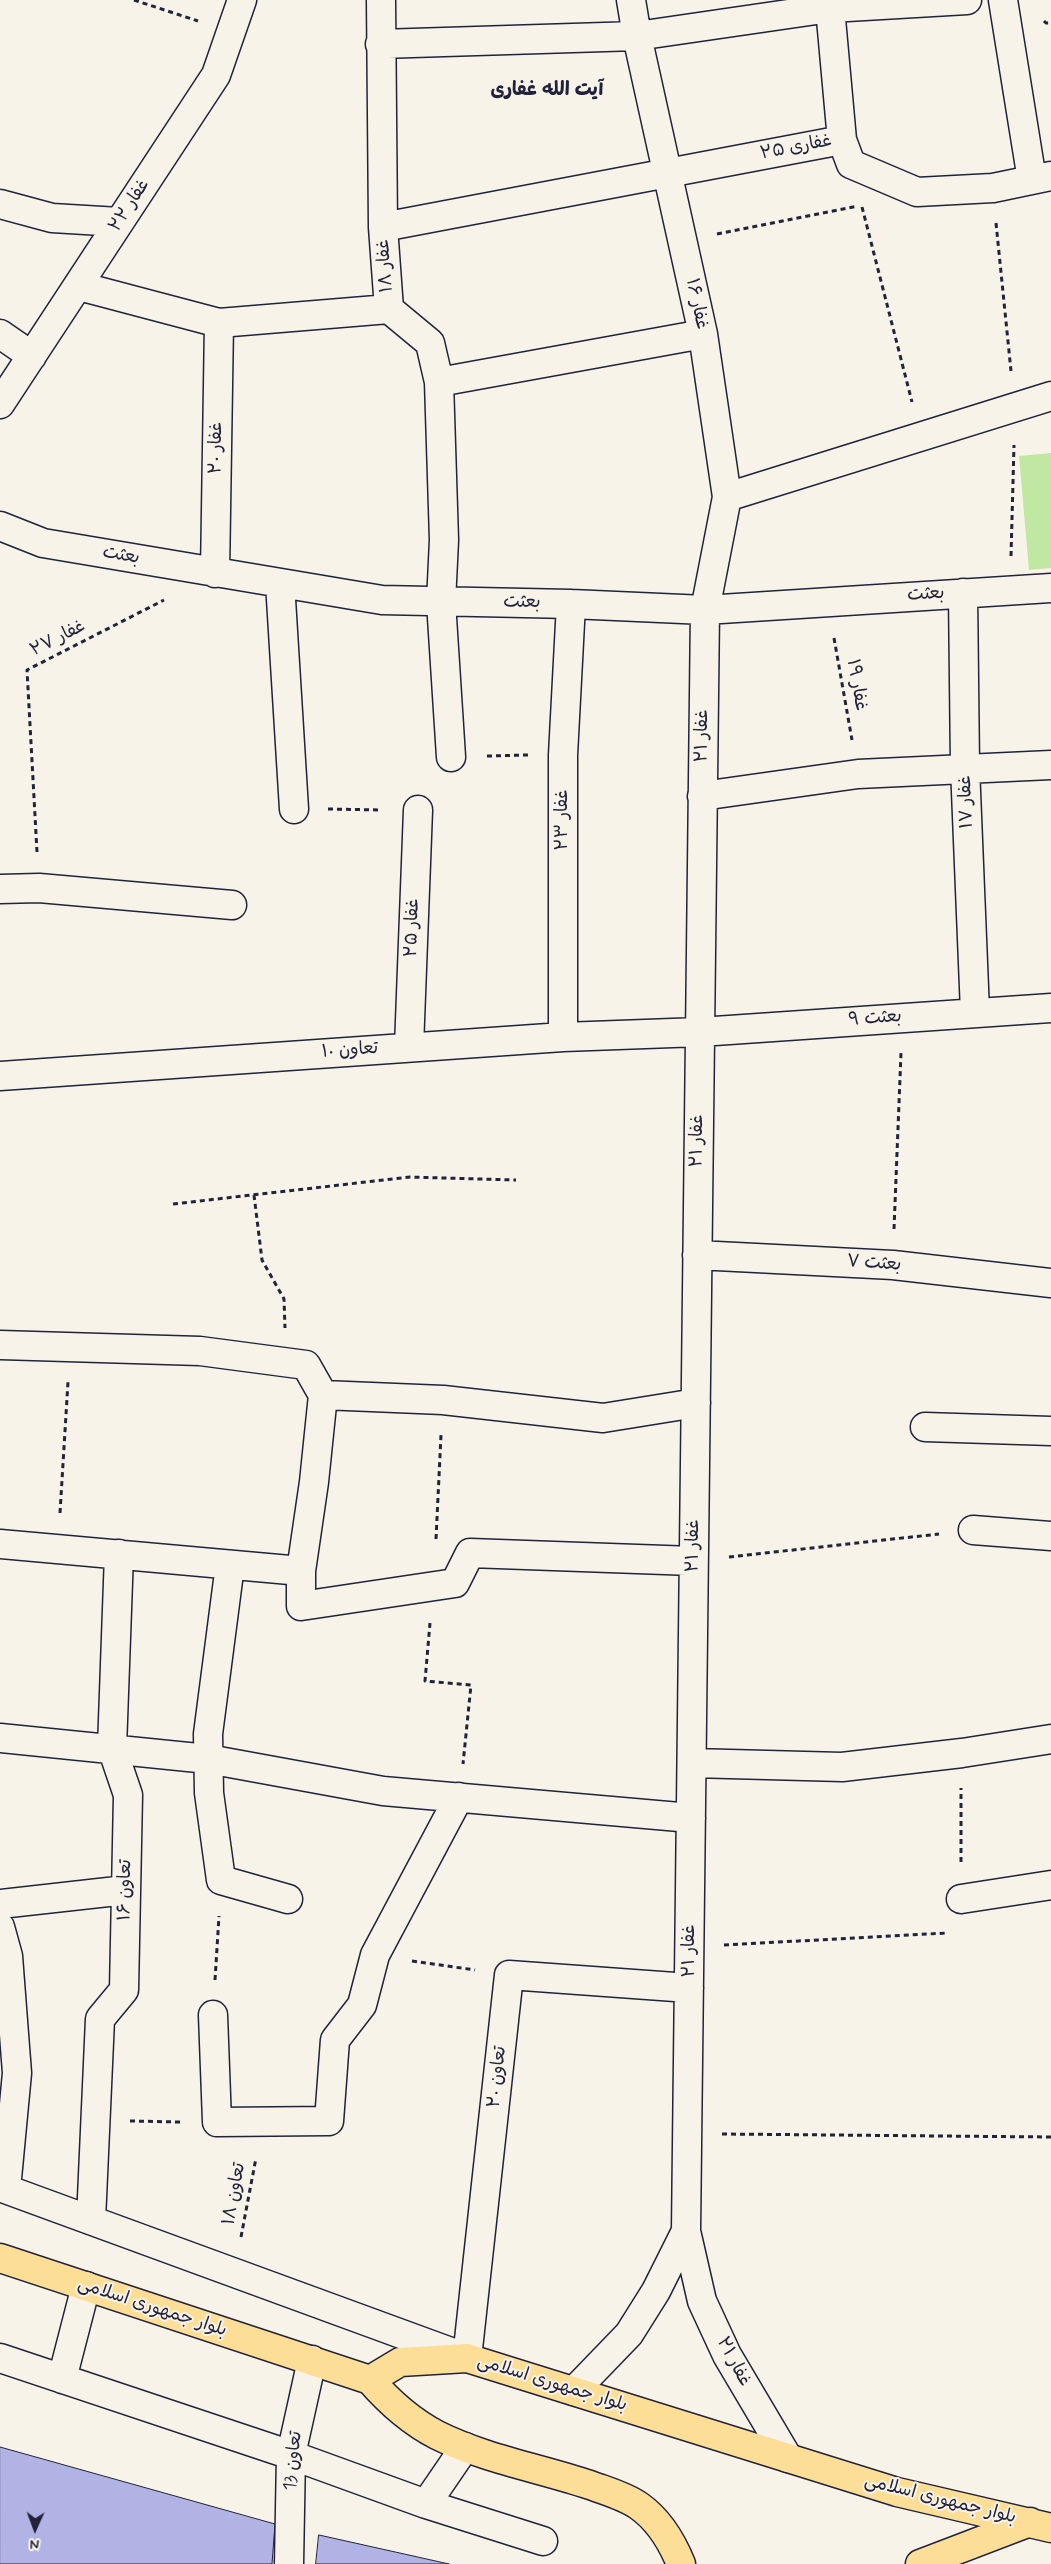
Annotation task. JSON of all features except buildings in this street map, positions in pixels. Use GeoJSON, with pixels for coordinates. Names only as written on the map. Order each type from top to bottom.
{"type":"FeatureCollection","features":[{"type":"Feature","properties":{"kind":"main road","name":"بلوار جمهوری اسلامی"},"geometry":{"type":"LineString","coordinates":[[0,2258],[370,2380],[400,2362],[467,2358],[897,2492],[1040,2525]]}},
{"type":"Feature","properties":{"kind":"main road"},"geometry":{"type":"LineString","coordinates":[[370,2380],[394,2407],[416,2423],[465,2447],[615,2494],[639,2506],[658,2524],[673,2545],[681,2564]]}},
{"type":"Feature","properties":{"kind":"main road"},"geometry":{"type":"LineString","coordinates":[[920,2564],[1040,2525]]}},
{"type":"Feature","properties":{"kind":"street","name":"غفار ۲۲"},"geometry":{"type":"LineString","coordinates":[[0,404],[216,75],[242,0]]}},
{"type":"Feature","properties":{"kind":"street","name":"غفار ۱۸"},"geometry":{"type":"LineString","coordinates":[[381,0],[383,227],[389,309],[430,344],[439,382],[444,540],[441,602]]}},
{"type":"Feature","properties":{"kind":"street","name":"غفار ۱۶"},"geometry":{"type":"LineString","coordinates":[[631,0],[637,36],[703,334],[727,497],[704,610]]}},
{"type":"Feature","properties":{"kind":"street"},"geometry":{"type":"LineString","coordinates":[[380,44],[637,36],[830,8],[967,0]]}},
{"type":"Feature","properties":{"kind":"street"},"geometry":{"type":"LineString","coordinates":[[1003,0],[1041,178]]}},
{"type":"Feature","properties":{"kind":"street"},"geometry":{"type":"LineString","coordinates":[[830,8],[846,152]]}},
{"type":"Feature","properties":{"kind":"street","name":"غفاری ۲۵"},"geometry":{"type":"LineString","coordinates":[[383,227],[668,173],[846,152],[917,192],[993,188],[1041,178]]}},
{"type":"Feature","properties":{"kind":"street"},"geometry":{"type":"LineString","coordinates":[[0,204],[52,218],[119,222]]}},
{"type":"Feature","properties":{"kind":"street"},"geometry":{"type":"LineString","coordinates":[[79,286],[219,323],[389,309]]}},
{"type":"Feature","properties":{"kind":"street","name":"غفار ۲۰"},"geometry":{"type":"LineString","coordinates":[[216,573],[219,323]]}},
{"type":"Feature","properties":{"kind":"street"},"geometry":{"type":"LineString","coordinates":[[0,334],[32,356]]}},
{"type":"Feature","properties":{"kind":"street"},"geometry":{"type":"LineString","coordinates":[[439,382],[703,334]]}},
{"type":"Feature","properties":{"kind":"street"},"geometry":{"type":"LineString","coordinates":[[727,497],[1051,396]]}},
{"type":"Feature","properties":{"kind":"street","name":"بعثت"},"geometry":{"type":"LineString","coordinates":[[0,526],[43,543],[382,600],[571,604],[704,610],[1051,588]]}},
{"type":"Feature","properties":{"kind":"street"},"geometry":{"type":"LineString","coordinates":[[280,583],[294,809]]}},
{"type":"Feature","properties":{"kind":"street","name":"غفار ۱۷"},"geometry":{"type":"LineString","coordinates":[[963,593],[965,767],[975,1012]]}},
{"type":"Feature","properties":{"kind":"street"},"geometry":{"type":"LineString","coordinates":[[441,602],[451,757]]}},
{"type":"Feature","properties":{"kind":"street","name":"غفار ۲۳"},"geometry":{"type":"LineString","coordinates":[[563,1037],[564,755],[571,604]]}},
{"type":"Feature","properties":{"kind":"street","name":"غفار ۲۱"},"geometry":{"type":"LineString","coordinates":[[704,610],[686,2231],[702,2301],[727,2355],[788,2458]]}},
{"type":"Feature","properties":{"kind":"street"},"geometry":{"type":"LineString","coordinates":[[702,796],[858,774],[965,767],[1051,765]]}},
{"type":"Feature","properties":{"kind":"street","name":"غفار ۲۵"},"geometry":{"type":"LineString","coordinates":[[409,1047],[418,810]]}},
{"type":"Feature","properties":{"kind":"street"},"geometry":{"type":"LineString","coordinates":[[0,889],[39,888],[232,905]]}},
{"type":"Feature","properties":{"kind":"street","name":"بعثت ۹"},"geometry":{"type":"LineString","coordinates":[[700,1032],[1051,1008]]}},
{"type":"Feature","properties":{"kind":"street","name":"تعاون ۱۰"},"geometry":{"type":"LineString","coordinates":[[0,1076],[563,1037],[700,1032]]}},
{"type":"Feature","properties":{"kind":"street","name":"بعثت ۷"},"geometry":{"type":"LineString","coordinates":[[697,1255],[893,1265],[1051,1282]]}},
{"type":"Feature","properties":{"kind":"street"},"geometry":{"type":"LineString","coordinates":[[0,1344],[200,1351],[306,1365],[323,1395],[314,1482],[301,1571],[301,1606],[455,1583],[470,1553],[693,1561]]}},
{"type":"Feature","properties":{"kind":"street"},"geometry":{"type":"LineString","coordinates":[[323,1395],[443,1400],[603,1418],[696,1403]]}},
{"type":"Feature","properties":{"kind":"street"},"geometry":{"type":"LineString","coordinates":[[925,1427],[1051,1431]]}},
{"type":"Feature","properties":{"kind":"street"},"geometry":{"type":"LineString","coordinates":[[972,1530],[1050,1530]]}},
{"type":"Feature","properties":{"kind":"street"},"geometry":{"type":"LineString","coordinates":[[0,1544],[301,1571]]}},
{"type":"Feature","properties":{"kind":"street","name":"تعاون ۱۶"},"geometry":{"type":"LineString","coordinates":[[91,2220],[100,2019],[124,1990],[128,1795],[112,1748],[119,1554]]}},
{"type":"Feature","properties":{"kind":"street"},"geometry":{"type":"LineString","coordinates":[[230,1565],[208,1734],[210,1793],[221,1880],[288,1899]]}},
{"type":"Feature","properties":{"kind":"street"},"geometry":{"type":"LineString","coordinates":[[0,1738],[208,1759],[383,1791],[691,1818]]}},
{"type":"Feature","properties":{"kind":"street"},"geometry":{"type":"LineString","coordinates":[[692,1763],[842,1767],[962,1753],[1051,1739]]}},
{"type":"Feature","properties":{"kind":"street"},"geometry":{"type":"LineString","coordinates":[[213,2015],[217,2122],[263,2120],[328,2121],[335,2040],[362,2005],[375,1955],[459,1797]]}},
{"type":"Feature","properties":{"kind":"street"},"geometry":{"type":"LineString","coordinates":[[961,1899],[1051,1885]]}},
{"type":"Feature","properties":{"kind":"street"},"geometry":{"type":"LineString","coordinates":[[0,1904],[126,1890]]}},
{"type":"Feature","properties":{"kind":"street"},"geometry":{"type":"LineString","coordinates":[[0,1927],[8,1956],[17,2073],[3,2188],[467,2358]]}},
{"type":"Feature","properties":{"kind":"street"},"geometry":{"type":"LineString","coordinates":[[509,1975],[689,1988]]}},
{"type":"Feature","properties":{"kind":"street","name":"تعاون ۲۰"},"geometry":{"type":"LineString","coordinates":[[467,2358],[509,1975]]}},
{"type":"Feature","properties":{"kind":"street"},"geometry":{"type":"LineString","coordinates":[[574,2391],[629,2334],[656,2291],[686,2231]]}},
{"type":"Feature","properties":{"kind":"street"},"geometry":{"type":"LineString","coordinates":[[62,2379],[86,2286]]}},
{"type":"Feature","properties":{"kind":"street"},"geometry":{"type":"LineString","coordinates":[[0,2358],[291,2454],[426,2504],[543,2541]]}},
{"type":"Feature","properties":{"kind":"street","name":"تعاون 13"},"geometry":{"type":"LineString","coordinates":[[289,2564],[291,2454],[312,2360]]}},
{"type":"Feature","properties":{"kind":"street"},"geometry":{"type":"LineString","coordinates":[[426,2504],[465,2447]]}},
{"type":"Feature","properties":{"kind":"path"},"geometry":{"type":"LineString","coordinates":[[134,0],[230,32]]}},
{"type":"Feature","properties":{"kind":"path"},"geometry":{"type":"LineString","coordinates":[[846,152],[921,436]]}},
{"type":"Feature","properties":{"kind":"path"},"geometry":{"type":"LineString","coordinates":[[683,241],[861,206]]}},
{"type":"Feature","properties":{"kind":"path","name":"غفار ۲۷"},"geometry":{"type":"LineString","coordinates":[[39,888],[27,670],[216,573]]}},
{"type":"Feature","properties":{"kind":"path","name":"غفار ۱۹"},"geometry":{"type":"LineString","coordinates":[[827,601],[858,774]]}},
{"type":"Feature","properties":{"kind":"path"},"geometry":{"type":"LineString","coordinates":[[451,757],[564,755]]}},
{"type":"Feature","properties":{"kind":"path"},"geometry":{"type":"LineString","coordinates":[[893,1265],[902,1018]]}},
{"type":"Feature","properties":{"kind":"path"},"geometry":{"type":"LineString","coordinates":[[173,1204],[410,1177],[516,1180]]}},
{"type":"Feature","properties":{"kind":"path"},"geometry":{"type":"LineString","coordinates":[[254,1195],[262,1260],[284,1300],[286,1362]]}},
{"type":"Feature","properties":{"kind":"path"},"geometry":{"type":"LineString","coordinates":[[58,1549],[70,1347]]}},
{"type":"Feature","properties":{"kind":"path"},"geometry":{"type":"LineString","coordinates":[[693,1561],[972,1530]]}},
{"type":"Feature","properties":{"kind":"path"},"geometry":{"type":"LineString","coordinates":[[690,1947],[956,1932],[961,1899],[962,1753]]}},
{"type":"Feature","properties":{"kind":"path"},"geometry":{"type":"LineString","coordinates":[[213,2015],[221,1880]]}},
{"type":"Feature","properties":{"kind":"path"},"geometry":{"type":"LineString","coordinates":[[375,1955],[509,1975]]}},
{"type":"Feature","properties":{"kind":"path","name":"تعاون ۱۸"},"geometry":{"type":"LineString","coordinates":[[235,2272],[263,2120]]}},
{"type":"Feature","properties":{"kind":"path"},"geometry":{"type":"LineString","coordinates":[[96,2121],[217,2122]]}},
{"type":"Feature","properties":{"kind":"path"},"geometry":{"type":"LineString","coordinates":[[688,2134],[1051,2137]]}},
{"type":"Feature","properties":{"kind":"green space"},"geometry":{"type":"Polygon","coordinates":[[[1051,453],[1051,568],[1029,570],[1019,456],[1051,453]]]}},
{"type":"Feature","properties":{"kind":"district","name":"آیت الله غفاری"},"geometry":{"type":"Point","coordinates":[547,91]}}]}
